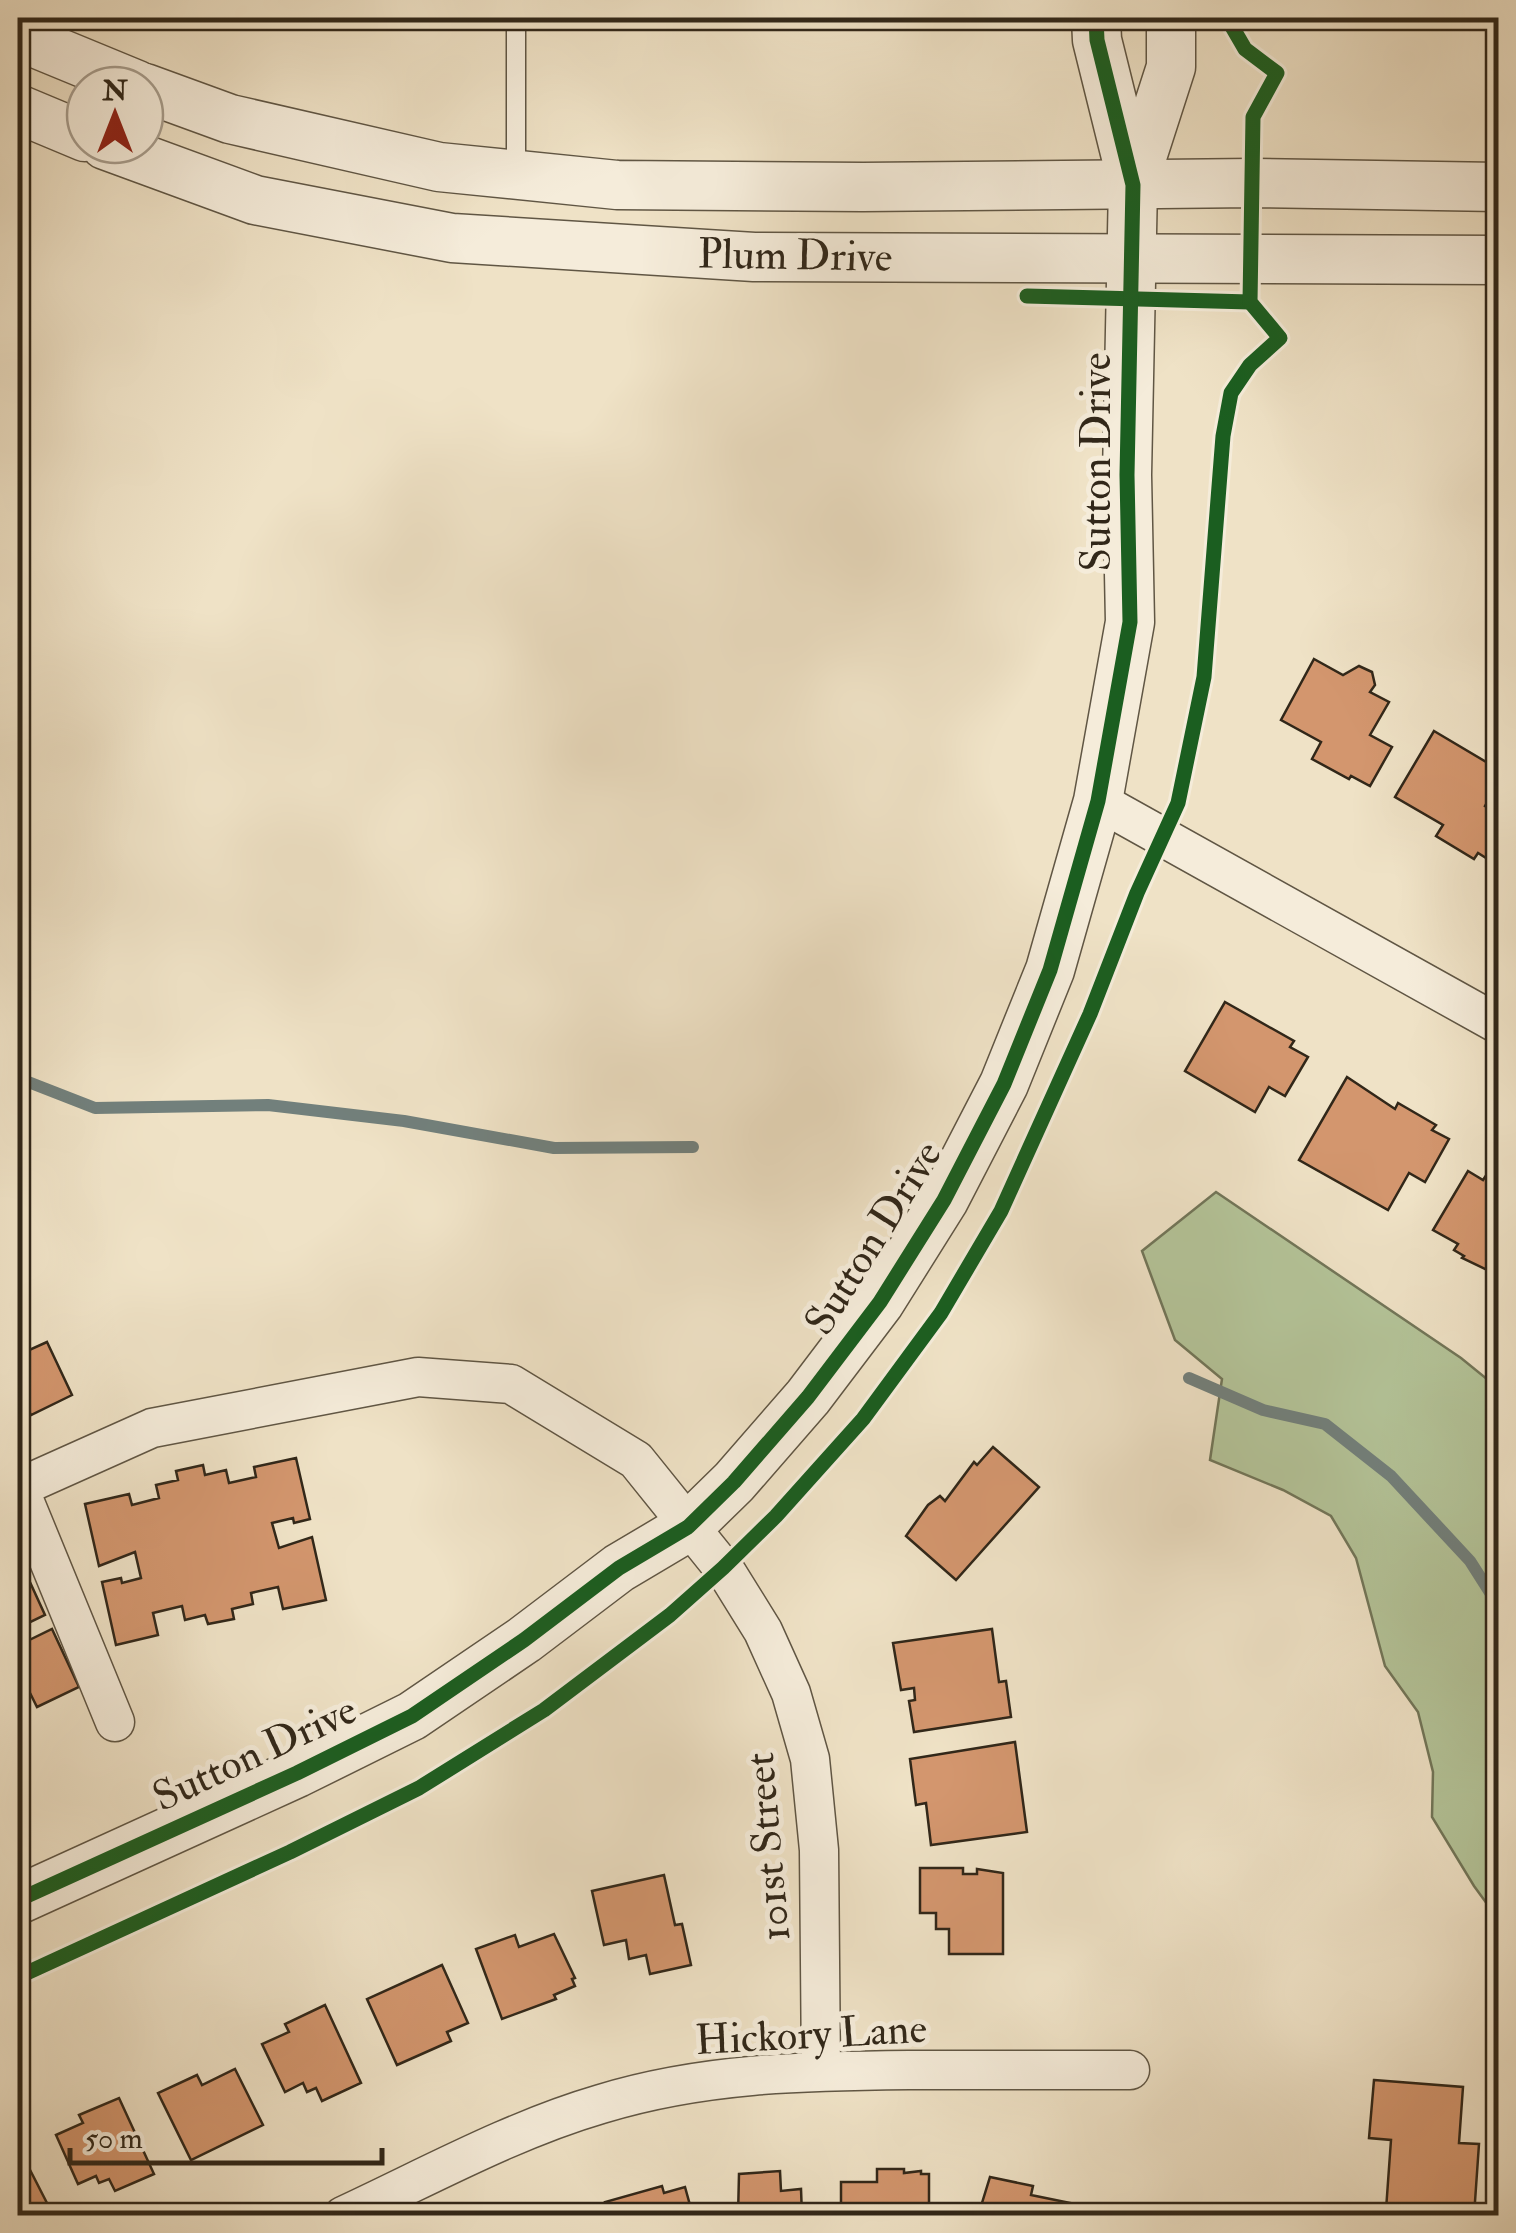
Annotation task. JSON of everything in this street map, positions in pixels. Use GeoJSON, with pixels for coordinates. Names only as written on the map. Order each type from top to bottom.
{"type":"FeatureCollection","features":[{"type":"Feature","properties":{"kind":"street"},"geometry":{"type":"LineString","coordinates":[[1096,18],[1096,40],[1133,185]]}},
{"type":"Feature","properties":{"kind":"street"},"geometry":{"type":"LineString","coordinates":[[1133,185],[1172,67],[1171,18]]}},
{"type":"Feature","properties":{"kind":"street"},"geometry":{"type":"LineString","coordinates":[[18,36],[88,65]]}},
{"type":"Feature","properties":{"kind":"street","name":"Plum Drive"},"geometry":{"type":"LineString","coordinates":[[165,96],[230,120],[439,166],[617,185],[1498,187]]}},
{"type":"Feature","properties":{"kind":"street"},"geometry":{"type":"LineString","coordinates":[[18,109],[65,129]]}},
{"type":"Feature","properties":{"kind":"street","name":"Plum Drive"},"geometry":{"type":"LineString","coordinates":[[159,165],[254,200],[452,238],[754,257],[1498,260]]}},
{"type":"Feature","properties":{"kind":"street","name":"Sutton Drive"},"geometry":{"type":"LineString","coordinates":[[18,1900],[412,1716],[524,1640],[619,1568],[688,1527],[734,1482],[808,1397],[880,1302],[944,1200],[1004,1084],[1050,970],[1098,800],[1130,622],[1127,475],[1133,185]]}},
{"type":"Feature","properties":{"kind":"street"},"geometry":{"type":"LineString","coordinates":[[1098,800],[1498,1024]]}},
{"type":"Feature","properties":{"kind":"street","name":"101st Street"},"geometry":{"type":"LineString","coordinates":[[18,1488],[152,1428],[418,1377],[511,1384],[636,1460],[727,1573],[764,1631],[791,1693],[810,1759],[819,1850],[821,2071]]}},
{"type":"Feature","properties":{"kind":"street"},"geometry":{"type":"LineString","coordinates":[[18,1488],[115,1722]]}},
{"type":"Feature","properties":{"kind":"street","name":"Hickory Lane"},"geometry":{"type":"LineString","coordinates":[[343,2216],[512,2137],[600,2104],[691,2082],[738,2075],[821,2071],[1130,2070]]}},
{"type":"Feature","properties":{"kind":"lane"},"geometry":{"type":"LineString","coordinates":[[516,18],[516,176]]}},
{"type":"Feature","properties":{"kind":"green space"},"geometry":{"type":"Polygon","coordinates":[[[1216,1192],[1461,1358],[1498,1388],[1498,1919],[1432,1817],[1433,1772],[1418,1712],[1385,1666],[1356,1558],[1331,1516],[1283,1490],[1210,1460],[1222,1379],[1175,1340],[1142,1251],[1216,1192]]]}},
{"type":"Feature","properties":{"kind":"building"},"geometry":{"type":"Polygon","coordinates":[[[1314,659],[1343,675],[1359,666],[1372,672],[1375,685],[1370,692],[1389,702],[1370,735],[1392,747],[1370,786],[1312,759],[1321,742],[1281,720],[1314,659]]]}},
{"type":"Feature","properties":{"kind":"building"},"geometry":{"type":"Polygon","coordinates":[[[1434,731],[1498,769],[1498,783],[1485,806],[1498,814],[1498,856],[1494,863],[1478,853],[1474,859],[1436,836],[1443,825],[1395,797],[1434,731]]]}},
{"type":"Feature","properties":{"kind":"building"},"geometry":{"type":"Polygon","coordinates":[[[1225,1002],[1294,1041],[1290,1047],[1308,1057],[1285,1096],[1269,1087],[1255,1112],[1185,1071],[1225,1002]]]}},
{"type":"Feature","properties":{"kind":"building"},"geometry":{"type":"Polygon","coordinates":[[[1347,1077],[1395,1109],[1398,1103],[1436,1125],[1432,1130],[1449,1139],[1425,1182],[1409,1173],[1388,1210],[1299,1160],[1347,1077]]]}},
{"type":"Feature","properties":{"kind":"building"},"geometry":{"type":"Polygon","coordinates":[[[1468,1171],[1483,1180],[1489,1171],[1498,1176],[1498,1266],[1492,1262],[1487,1270],[1462,1258],[1454,1250],[1458,1244],[1433,1230],[1468,1171]]]}},
{"type":"Feature","properties":{"kind":"building"},"geometry":{"type":"Polygon","coordinates":[[[47,1342],[72,1395],[31,1415],[25,1403],[18,1406],[18,1355],[47,1342]]]}},
{"type":"Feature","properties":{"kind":"building"},"geometry":{"type":"Polygon","coordinates":[[[993,1447],[1039,1487],[956,1580],[906,1536],[928,1505],[940,1496],[945,1501],[974,1462],[977,1465],[993,1447]]]}},
{"type":"Feature","properties":{"kind":"building"},"geometry":{"type":"Polygon","coordinates":[[[296,1458],[310,1519],[272,1523],[279,1548],[312,1537],[326,1600],[283,1609],[278,1587],[251,1593],[253,1604],[232,1609],[234,1619],[208,1624],[205,1615],[185,1620],[182,1606],[153,1613],[158,1635],[116,1645],[102,1582],[121,1578],[122,1583],[141,1578],[135,1552],[99,1566],[85,1504],[129,1494],[132,1505],[159,1498],[156,1485],[178,1480],[176,1471],[203,1465],[205,1475],[226,1470],[229,1483],[256,1477],[254,1467],[296,1458]]]}},
{"type":"Feature","properties":{"kind":"building"},"geometry":{"type":"Polygon","coordinates":[[[18,1556],[45,1615],[18,1628],[18,1556]]]}},
{"type":"Feature","properties":{"kind":"building"},"geometry":{"type":"Polygon","coordinates":[[[52,1629],[79,1687],[37,1707],[26,1685],[18,1689],[18,1641],[19,1645],[52,1629]]]}},
{"type":"Feature","properties":{"kind":"building"},"geometry":{"type":"Polygon","coordinates":[[[992,1629],[999,1682],[1006,1681],[1011,1717],[914,1732],[909,1701],[915,1700],[914,1688],[901,1690],[893,1643],[992,1629]]]}},
{"type":"Feature","properties":{"kind":"building"},"geometry":{"type":"Polygon","coordinates":[[[1015,1742],[1027,1832],[931,1845],[926,1803],[916,1805],[910,1759],[1015,1742]]]}},
{"type":"Feature","properties":{"kind":"building"},"geometry":{"type":"Polygon","coordinates":[[[920,1868],[963,1868],[963,1874],[977,1874],[977,1869],[1003,1873],[1003,1954],[949,1954],[949,1929],[936,1929],[936,1913],[920,1913],[920,1868]]]}},
{"type":"Feature","properties":{"kind":"building"},"geometry":{"type":"Polygon","coordinates":[[[664,1875],[675,1925],[682,1924],[691,1965],[650,1974],[646,1955],[629,1959],[626,1940],[604,1945],[592,1891],[664,1875]]]}},
{"type":"Feature","properties":{"kind":"building"},"geometry":{"type":"Polygon","coordinates":[[[554,1934],[575,1986],[554,1995],[556,1999],[502,2019],[476,1949],[515,1935],[519,1947],[554,1934]]]}},
{"type":"Feature","properties":{"kind":"building"},"geometry":{"type":"Polygon","coordinates":[[[442,1965],[468,2023],[447,2032],[451,2041],[397,2065],[367,1999],[442,1965]]]}},
{"type":"Feature","properties":{"kind":"building"},"geometry":{"type":"Polygon","coordinates":[[[325,2005],[361,2083],[322,2101],[316,2088],[307,2092],[303,2083],[285,2092],[262,2044],[289,2032],[285,2024],[325,2005]]]}},
{"type":"Feature","properties":{"kind":"building"},"geometry":{"type":"Polygon","coordinates":[[[235,2069],[263,2125],[191,2160],[158,2093],[197,2075],[202,2085],[235,2069]]]}},
{"type":"Feature","properties":{"kind":"building"},"geometry":{"type":"Polygon","coordinates":[[[1374,2080],[1463,2087],[1459,2143],[1479,2144],[1474,2216],[1365,2216],[1366,2209],[1386,2210],[1391,2140],[1369,2138],[1374,2080]]]}},
{"type":"Feature","properties":{"kind":"building"},"geometry":{"type":"Polygon","coordinates":[[[119,2098],[154,2174],[115,2191],[109,2179],[99,2183],[96,2176],[78,2184],[56,2135],[83,2123],[79,2115],[119,2098]]]}},
{"type":"Feature","properties":{"kind":"building"},"geometry":{"type":"Polygon","coordinates":[[[27,2164],[49,2207],[45,2209],[48,2216],[18,2216],[18,2168],[27,2164]]]}},
{"type":"Feature","properties":{"kind":"building"},"geometry":{"type":"Polygon","coordinates":[[[877,2169],[929,2174],[929,2216],[841,2216],[841,2182],[877,2182],[877,2169]]]}},
{"type":"Feature","properties":{"kind":"building"},"geometry":{"type":"Polygon","coordinates":[[[780,2171],[781,2191],[801,2189],[802,2216],[738,2216],[739,2174],[780,2171]]]}},
{"type":"Feature","properties":{"kind":"building"},"geometry":{"type":"Polygon","coordinates":[[[990,2177],[1033,2186],[1031,2195],[1075,2204],[1072,2216],[978,2216],[990,2177]]]}},
{"type":"Feature","properties":{"kind":"building"},"geometry":{"type":"Polygon","coordinates":[[[662,2186],[664,2193],[685,2187],[693,2216],[609,2216],[605,2202],[662,2186]]]}},
{"type":"Feature","properties":{"kind":"waterway"},"geometry":{"type":"LineString","coordinates":[[18,1078],[95,1108],[268,1105],[404,1121],[554,1148],[693,1147]]}},
{"type":"Feature","properties":{"kind":"waterway"},"geometry":{"type":"LineString","coordinates":[[1189,1378],[1263,1410],[1325,1424],[1391,1476],[1470,1561],[1498,1605]]}},
{"type":"Feature","properties":{"kind":"cycle path"},"geometry":{"type":"LineString","coordinates":[[18,1900],[412,1716],[524,1640],[619,1568],[688,1527],[734,1482],[808,1397],[880,1302],[944,1200],[1004,1084],[1050,970],[1098,801],[1130,622],[1127,475],[1133,185],[1097,40],[1096,18]]}},
{"type":"Feature","properties":{"kind":"cycle path"},"geometry":{"type":"LineString","coordinates":[[18,1977],[419,1788],[544,1710],[670,1615],[776,1516],[863,1419],[941,1313],[1001,1211],[1090,1014],[1137,893],[1178,803],[1204,677],[1223,436],[1231,393],[1250,365],[1280,338],[1250,302],[1253,117],[1277,73],[1245,49],[1227,18]]}},
{"type":"Feature","properties":{"kind":"cycle path"},"geometry":{"type":"LineString","coordinates":[[1027,296],[1250,302]]}}]}
